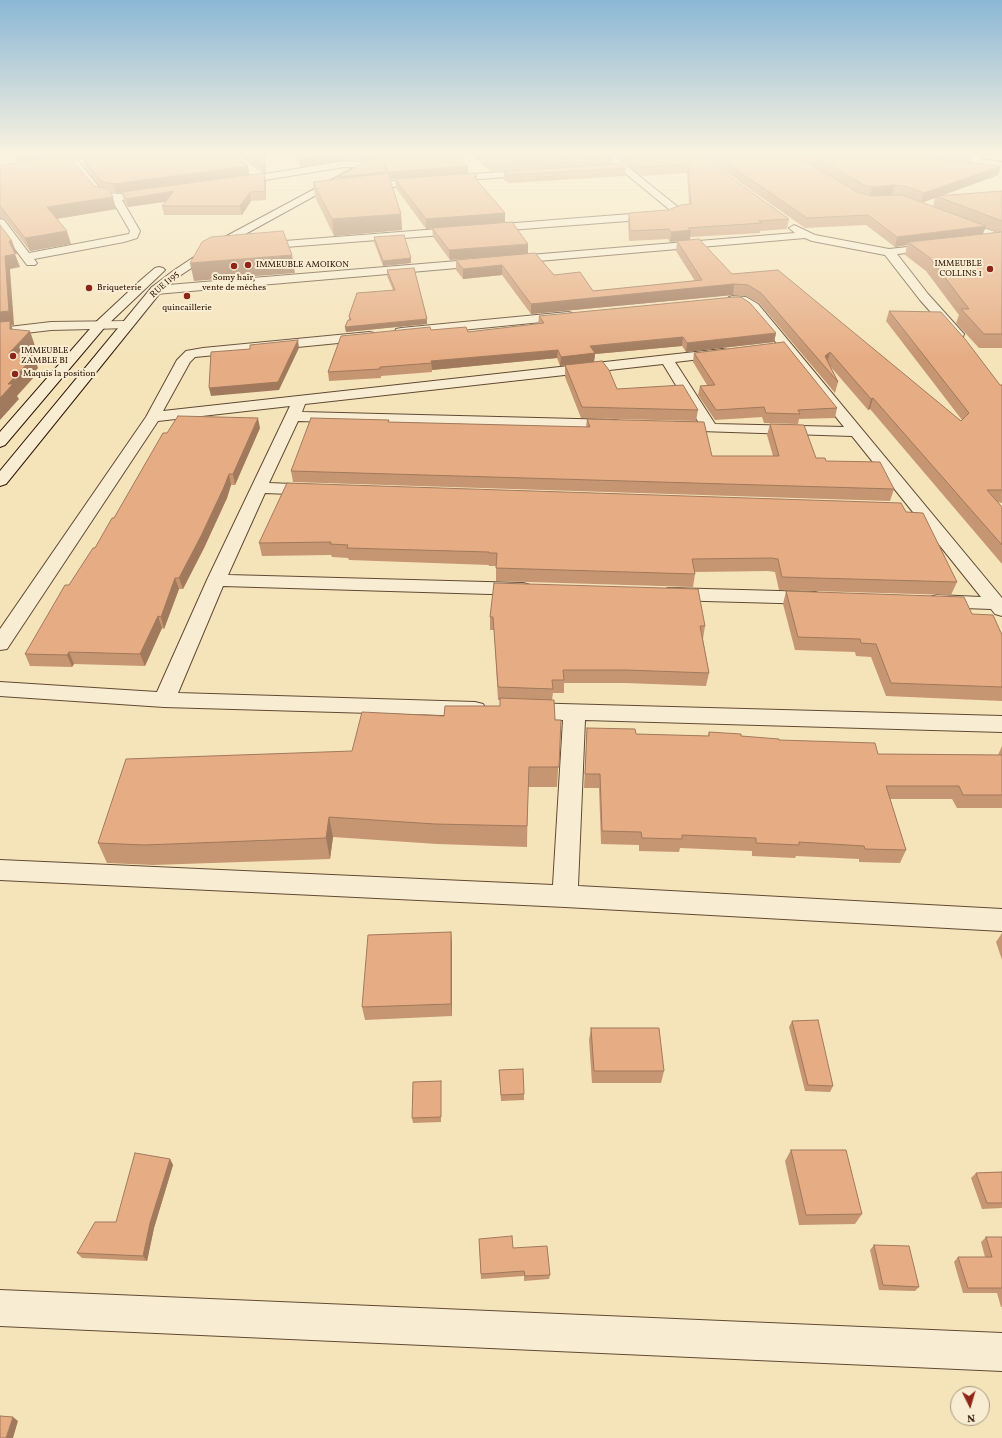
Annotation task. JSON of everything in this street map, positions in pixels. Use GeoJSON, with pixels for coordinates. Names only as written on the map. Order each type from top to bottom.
{"type":"FeatureCollection","features":[{"type":"Feature","properties":{"kind":"street"},"geometry":{"type":"LineString","coordinates":[[0,222],[28,260],[133,236],[135,231],[130,222]]}},
{"type":"Feature","properties":{"kind":"street","name":"RUE I195"},"geometry":{"type":"LineString","coordinates":[[0,481],[156,290],[210,250],[261,222]]}},
{"type":"Feature","properties":{"kind":"street"},"geometry":{"type":"LineString","coordinates":[[250,247],[574,222]]}},
{"type":"Feature","properties":{"kind":"street"},"geometry":{"type":"LineString","coordinates":[[957,222],[1002,239]]}},
{"type":"Feature","properties":{"kind":"street"},"geometry":{"type":"LineString","coordinates":[[789,225],[812,238],[889,252],[949,245]]}},
{"type":"Feature","properties":{"kind":"street"},"geometry":{"type":"LineString","coordinates":[[156,290],[807,235]]}},
{"type":"Feature","properties":{"kind":"street"},"geometry":{"type":"LineString","coordinates":[[979,242],[1002,239]]}},
{"type":"Feature","properties":{"kind":"street"},"geometry":{"type":"LineString","coordinates":[[210,250],[234,248]]}},
{"type":"Feature","properties":{"kind":"street"},"geometry":{"type":"LineString","coordinates":[[889,252],[924,297],[968,346]]}},
{"type":"Feature","properties":{"kind":"street","name":"RUE I195"},"geometry":{"type":"LineString","coordinates":[[0,442],[100,325],[145,282],[165,266]]}},
{"type":"Feature","properties":{"kind":"street"},"geometry":{"type":"LineString","coordinates":[[721,301],[742,300],[749,303],[787,346],[855,432],[1000,606]]}},
{"type":"Feature","properties":{"kind":"street"},"geometry":{"type":"LineString","coordinates":[[0,644],[153,417],[184,360],[191,354],[580,315]]}},
{"type":"Feature","properties":{"kind":"street"},"geometry":{"type":"LineString","coordinates":[[0,332],[51,326],[126,325]]}},
{"type":"Feature","properties":{"kind":"street"},"geometry":{"type":"LineString","coordinates":[[772,348],[787,346]]}},
{"type":"Feature","properties":{"kind":"street"},"geometry":{"type":"LineString","coordinates":[[153,417],[296,409],[735,352]]}},
{"type":"Feature","properties":{"kind":"street"},"geometry":{"type":"LineString","coordinates":[[667,360],[710,428]]}},
{"type":"Feature","properties":{"kind":"street"},"geometry":{"type":"LineString","coordinates":[[296,409],[631,426]]}},
{"type":"Feature","properties":{"kind":"street"},"geometry":{"type":"LineString","coordinates":[[164,700],[216,580],[296,409]]}},
{"type":"Feature","properties":{"kind":"street"},"geometry":{"type":"LineString","coordinates":[[663,427],[855,432]]}},
{"type":"Feature","properties":{"kind":"street"},"geometry":{"type":"LineString","coordinates":[[258,488],[329,490]]}},
{"type":"Feature","properties":{"kind":"street"},"geometry":{"type":"LineString","coordinates":[[896,508],[919,509]]}},
{"type":"Feature","properties":{"kind":"street"},"geometry":{"type":"LineString","coordinates":[[216,580],[540,590]]}},
{"type":"Feature","properties":{"kind":"street"},"geometry":{"type":"LineString","coordinates":[[650,593],[832,598]]}},
{"type":"Feature","properties":{"kind":"street"},"geometry":{"type":"LineString","coordinates":[[919,601],[1000,606]]}},
{"type":"Feature","properties":{"kind":"street"},"geometry":{"type":"LineString","coordinates":[[0,689],[164,700],[1002,724]]}},
{"type":"Feature","properties":{"kind":"street"},"geometry":{"type":"LineString","coordinates":[[565,896],[574,712]]}},
{"type":"Feature","properties":{"kind":"street"},"geometry":{"type":"LineString","coordinates":[[0,870],[565,896],[1002,920]]}},
{"type":"Feature","properties":{"kind":"street"},"geometry":{"type":"LineString","coordinates":[[0,1308],[545,1330],[1002,1352]]}},
{"type":"Feature","properties":{"kind":"building"},"geometry":{"type":"Polygon","coordinates":[[[13,222],[60,222],[67,231],[25,238],[13,222]]]}},
{"type":"Feature","properties":{"kind":"building"},"geometry":{"type":"Polygon","coordinates":[[[512,222],[528,244],[449,250],[432,228],[512,222]]]}},
{"type":"Feature","properties":{"kind":"building"},"geometry":{"type":"Polygon","coordinates":[[[630,222],[762,223],[688,228],[691,230],[671,232],[669,229],[630,231],[630,222]]]}},
{"type":"Feature","properties":{"kind":"building"},"geometry":{"type":"Polygon","coordinates":[[[877,222],[975,222],[986,226],[897,237],[877,222]]]}},
{"type":"Feature","properties":{"kind":"building"},"geometry":{"type":"Polygon","coordinates":[[[0,225],[12,241],[9,241],[15,254],[5,256],[9,311],[0,312],[0,225]]]}},
{"type":"Feature","properties":{"kind":"building"},"geometry":{"type":"Polygon","coordinates":[[[283,231],[292,255],[190,263],[202,242],[211,237],[283,231]]]}},
{"type":"Feature","properties":{"kind":"building"},"geometry":{"type":"Polygon","coordinates":[[[1002,232],[1002,334],[984,334],[961,309],[969,309],[930,258],[908,242],[1002,232]]]}},
{"type":"Feature","properties":{"kind":"building"},"geometry":{"type":"Polygon","coordinates":[[[404,235],[411,258],[383,261],[374,237],[404,235]]]}},
{"type":"Feature","properties":{"kind":"building"},"geometry":{"type":"Polygon","coordinates":[[[699,239],[732,274],[778,270],[961,421],[969,413],[889,311],[941,312],[965,339],[1000,385],[1002,385],[1002,490],[987,490],[1002,507],[1002,545],[873,398],[871,399],[830,352],[825,356],[838,382],[761,293],[748,285],[734,284],[531,304],[502,265],[463,269],[456,260],[535,253],[554,275],[580,272],[593,291],[702,280],[677,241],[699,239]]]}},
{"type":"Feature","properties":{"kind":"building"},"geometry":{"type":"Polygon","coordinates":[[[414,268],[427,319],[345,327],[348,320],[351,320],[349,316],[357,293],[395,290],[387,270],[414,268]]]}},
{"type":"Feature","properties":{"kind":"building"},"geometry":{"type":"Polygon","coordinates":[[[741,297],[750,303],[776,333],[687,343],[683,337],[590,346],[595,353],[561,357],[558,350],[431,361],[432,363],[380,367],[380,369],[328,372],[341,336],[430,327],[431,330],[466,327],[468,332],[544,323],[539,316],[741,297]]]}},
{"type":"Feature","properties":{"kind":"building"},"geometry":{"type":"Polygon","coordinates":[[[10,321],[10,329],[30,331],[9,353],[33,353],[26,361],[30,361],[8,384],[13,384],[0,398],[0,322],[10,321]]]}},
{"type":"Feature","properties":{"kind":"building"},"geometry":{"type":"Polygon","coordinates":[[[298,340],[278,382],[209,388],[211,352],[250,349],[250,345],[298,340]]]}},
{"type":"Feature","properties":{"kind":"building"},"geometry":{"type":"Polygon","coordinates":[[[784,342],[837,408],[798,410],[800,414],[766,413],[764,407],[716,410],[700,386],[715,385],[694,353],[784,342]]]}},
{"type":"Feature","properties":{"kind":"building"},"geometry":{"type":"Polygon","coordinates":[[[602,361],[609,370],[617,389],[683,385],[698,410],[582,407],[565,365],[602,361]]]}},
{"type":"Feature","properties":{"kind":"building"},"geometry":{"type":"Polygon","coordinates":[[[178,416],[258,418],[233,474],[229,474],[201,536],[179,578],[175,578],[161,617],[158,616],[140,654],[69,652],[67,655],[25,654],[65,585],[69,585],[93,548],[95,548],[163,433],[167,433],[178,416]]]}},
{"type":"Feature","properties":{"kind":"building"},"geometry":{"type":"Polygon","coordinates":[[[311,418],[389,420],[388,422],[590,427],[587,419],[704,422],[712,456],[779,456],[770,424],[804,425],[816,458],[825,458],[826,461],[880,462],[894,489],[291,471],[311,418]]]}},
{"type":"Feature","properties":{"kind":"building"},"geometry":{"type":"Polygon","coordinates":[[[287,483],[901,503],[906,512],[923,513],[957,582],[782,577],[778,559],[771,558],[692,559],[695,574],[496,568],[497,553],[489,552],[347,548],[348,545],[330,544],[331,542],[259,543],[287,483]]]}},
{"type":"Feature","properties":{"kind":"building"},"geometry":{"type":"Polygon","coordinates":[[[494,583],[698,589],[705,626],[700,626],[709,673],[626,670],[563,670],[564,680],[552,680],[553,689],[498,687],[493,617],[490,617],[494,583]]]}},
{"type":"Feature","properties":{"kind":"building"},"geometry":{"type":"Polygon","coordinates":[[[786,591],[964,597],[972,614],[993,615],[1002,635],[1002,687],[891,683],[876,644],[861,643],[860,639],[798,637],[786,591]]]}},
{"type":"Feature","properties":{"kind":"building"},"geometry":{"type":"Polygon","coordinates":[[[500,698],[554,700],[555,720],[561,720],[559,767],[529,767],[527,826],[435,824],[329,817],[326,838],[144,845],[98,843],[126,759],[352,751],[362,712],[444,716],[445,706],[500,706],[500,698]]]}},
{"type":"Feature","properties":{"kind":"building"},"geometry":{"type":"Polygon","coordinates":[[[587,728],[635,729],[636,734],[709,736],[709,732],[741,734],[741,736],[779,740],[875,743],[878,754],[1002,755],[1002,795],[963,795],[959,786],[886,786],[906,850],[865,849],[864,846],[799,842],[799,845],[756,843],[756,838],[682,835],[682,839],[642,838],[641,832],[602,831],[600,774],[585,774],[587,728]]]}},
{"type":"Feature","properties":{"kind":"building"},"geometry":{"type":"Polygon","coordinates":[[[451,932],[451,1004],[362,1007],[368,935],[451,932]]]}},
{"type":"Feature","properties":{"kind":"building"},"geometry":{"type":"Polygon","coordinates":[[[818,1020],[833,1086],[808,1085],[792,1021],[818,1020]]]}},
{"type":"Feature","properties":{"kind":"building"},"geometry":{"type":"Polygon","coordinates":[[[591,1028],[659,1028],[664,1071],[594,1071],[591,1028]]]}},
{"type":"Feature","properties":{"kind":"building"},"geometry":{"type":"Polygon","coordinates":[[[523,1069],[524,1094],[501,1095],[499,1070],[523,1069]]]}},
{"type":"Feature","properties":{"kind":"building"},"geometry":{"type":"Polygon","coordinates":[[[441,1081],[441,1117],[412,1118],[413,1082],[441,1081]]]}},
{"type":"Feature","properties":{"kind":"building"},"geometry":{"type":"Polygon","coordinates":[[[791,1150],[846,1150],[862,1214],[806,1215],[791,1150]]]}},
{"type":"Feature","properties":{"kind":"building"},"geometry":{"type":"Polygon","coordinates":[[[135,1153],[170,1159],[150,1223],[143,1256],[77,1253],[95,1222],[116,1222],[135,1153]]]}},
{"type":"Feature","properties":{"kind":"building"},"geometry":{"type":"Polygon","coordinates":[[[1002,1172],[1002,1203],[987,1203],[976,1173],[1002,1172]]]}},
{"type":"Feature","properties":{"kind":"building"},"geometry":{"type":"Polygon","coordinates":[[[512,1236],[513,1248],[547,1246],[550,1275],[525,1276],[524,1271],[481,1274],[479,1239],[512,1236]]]}},
{"type":"Feature","properties":{"kind":"building"},"geometry":{"type":"Polygon","coordinates":[[[986,1237],[1002,1237],[1002,1288],[968,1288],[958,1257],[992,1257],[986,1237]]]}},
{"type":"Feature","properties":{"kind":"building"},"geometry":{"type":"Polygon","coordinates":[[[874,1245],[909,1246],[919,1287],[883,1285],[874,1245]]]}},
{"type":"Feature","properties":{"kind":"building"},"geometry":{"type":"Polygon","coordinates":[[[0,1416],[13,1417],[6,1438],[0,1438],[0,1416]]]}},
{"type":"Feature","properties":{"kind":"place","name":"IMMEUBLE AMOIKON"},"geometry":{"type":"Point","coordinates":[248,265]}},
{"type":"Feature","properties":{"kind":"place","name":"Somy haïr, vente de mèches"},"geometry":{"type":"Point","coordinates":[234,266]}},
{"type":"Feature","properties":{"kind":"place","name":"IMMEUBLE COLLINS 1"},"geometry":{"type":"Point","coordinates":[990,269]}},
{"type":"Feature","properties":{"kind":"place","name":"Briqueterie"},"geometry":{"type":"Point","coordinates":[89,288]}},
{"type":"Feature","properties":{"kind":"place","name":"quincaillerie"},"geometry":{"type":"Point","coordinates":[187,296]}},
{"type":"Feature","properties":{"kind":"place","name":"IMMEUBLE ZAMBLE BI"},"geometry":{"type":"Point","coordinates":[13,356]}},
{"type":"Feature","properties":{"kind":"place","name":"Maquis la position"},"geometry":{"type":"Point","coordinates":[15,374]}}]}
